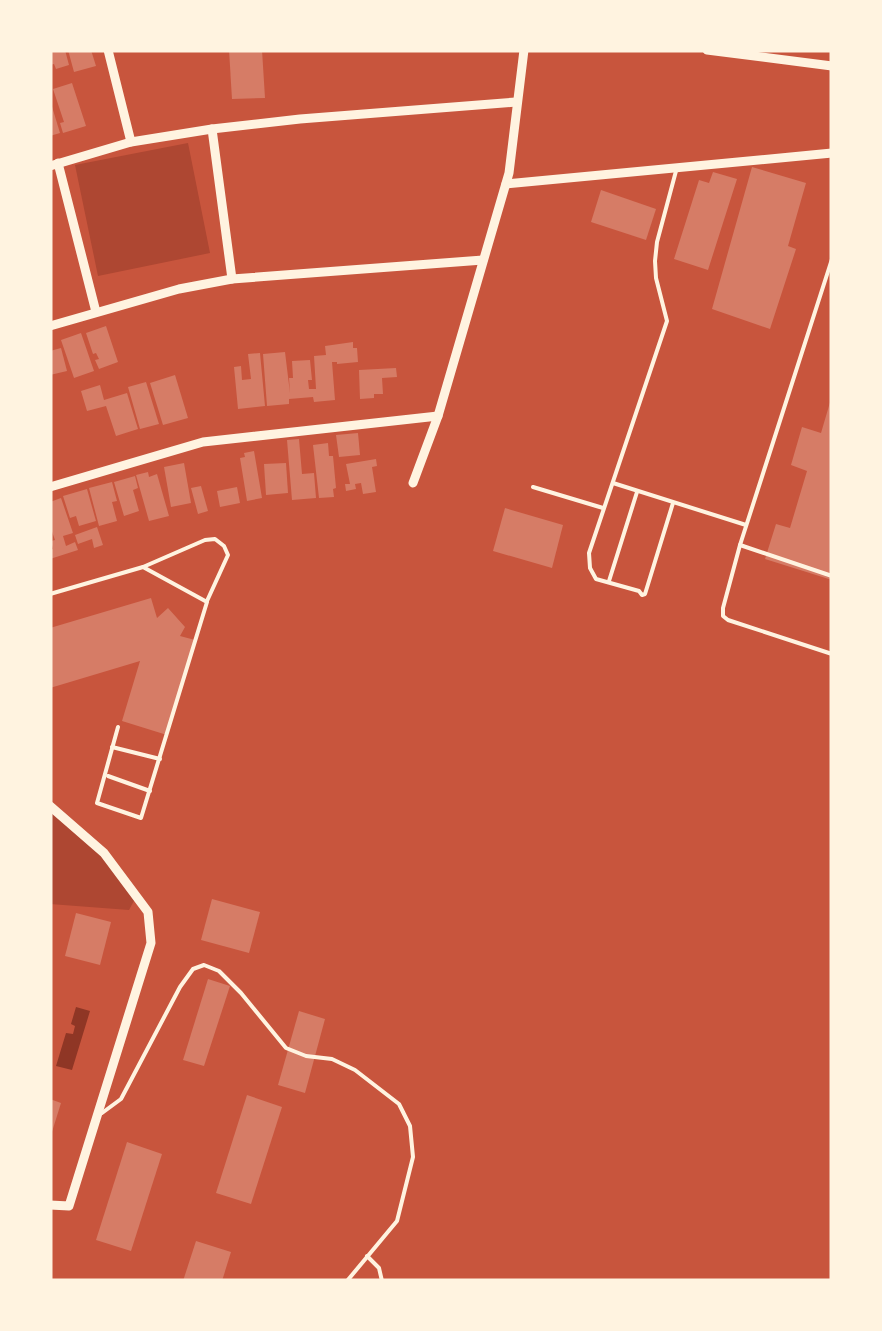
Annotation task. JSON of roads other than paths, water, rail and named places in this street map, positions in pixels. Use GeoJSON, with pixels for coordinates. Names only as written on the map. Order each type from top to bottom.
{"type":"FeatureCollection","features":[{"type":"Feature","properties":{"kind":"street"},"geometry":{"type":"LineString","coordinates":[[108,50],[131,142]]}},
{"type":"Feature","properties":{"kind":"street"},"geometry":{"type":"LineString","coordinates":[[414,483],[438,416],[506,184],[524,50]]}},
{"type":"Feature","properties":{"kind":"street"},"geometry":{"type":"LineString","coordinates":[[707,50],[832,66]]}},
{"type":"Feature","properties":{"kind":"street"},"geometry":{"type":"LineString","coordinates":[[96,312],[54,164],[131,142],[212,130],[516,102]]}},
{"type":"Feature","properties":{"kind":"street"},"geometry":{"type":"LineString","coordinates":[[212,130],[232,279]]}},
{"type":"Feature","properties":{"kind":"street"},"geometry":{"type":"LineString","coordinates":[[506,184],[832,153]]}},
{"type":"Feature","properties":{"kind":"street"},"geometry":{"type":"LineString","coordinates":[[50,326],[179,289],[232,279],[484,260]]}},
{"type":"Feature","properties":{"kind":"street"},"geometry":{"type":"LineString","coordinates":[[50,487],[203,442],[438,416]]}},
{"type":"Feature","properties":{"kind":"street"},"geometry":{"type":"LineString","coordinates":[[50,806],[104,853],[148,912],[151,942],[69,1206],[50,1205]]}},
{"type":"Feature","properties":{"kind":"lane"},"geometry":{"type":"LineString","coordinates":[[673,502],[645,594],[596,578],[590,568],[589,553],[667,322],[654,261],[677,168]]}},
{"type":"Feature","properties":{"kind":"lane"},"geometry":{"type":"LineString","coordinates":[[832,258],[723,608],[723,616],[728,620],[832,654]]}},
{"type":"Feature","properties":{"kind":"lane"},"geometry":{"type":"LineString","coordinates":[[612,483],[746,526]]}},
{"type":"Feature","properties":{"kind":"lane"},"geometry":{"type":"LineString","coordinates":[[533,487],[603,508]]}},
{"type":"Feature","properties":{"kind":"lane"},"geometry":{"type":"LineString","coordinates":[[609,581],[638,492]]}},
{"type":"Feature","properties":{"kind":"lane"},"geometry":{"type":"LineString","coordinates":[[50,594],[143,567],[205,540],[216,539],[224,546],[228,555],[206,602],[141,818],[97,804],[118,727]]}},
{"type":"Feature","properties":{"kind":"lane"},"geometry":{"type":"LineString","coordinates":[[740,545],[832,576]]}},
{"type":"Feature","properties":{"kind":"lane"},"geometry":{"type":"LineString","coordinates":[[143,567],[206,602]]}},
{"type":"Feature","properties":{"kind":"lane"},"geometry":{"type":"LineString","coordinates":[[112,747],[160,759]]}},
{"type":"Feature","properties":{"kind":"lane"},"geometry":{"type":"LineString","coordinates":[[106,776],[150,791]]}},
{"type":"Feature","properties":{"kind":"lane"},"geometry":{"type":"LineString","coordinates":[[97,1117],[122,1098],[193,969],[204,966],[219,971],[286,1048],[354,1070],[399,1104],[410,1126],[412,1157],[397,1220],[347,1281]]}},
{"type":"Feature","properties":{"kind":"lane"},"geometry":{"type":"LineString","coordinates":[[368,1256],[379,1268],[382,1281]]}}]}
